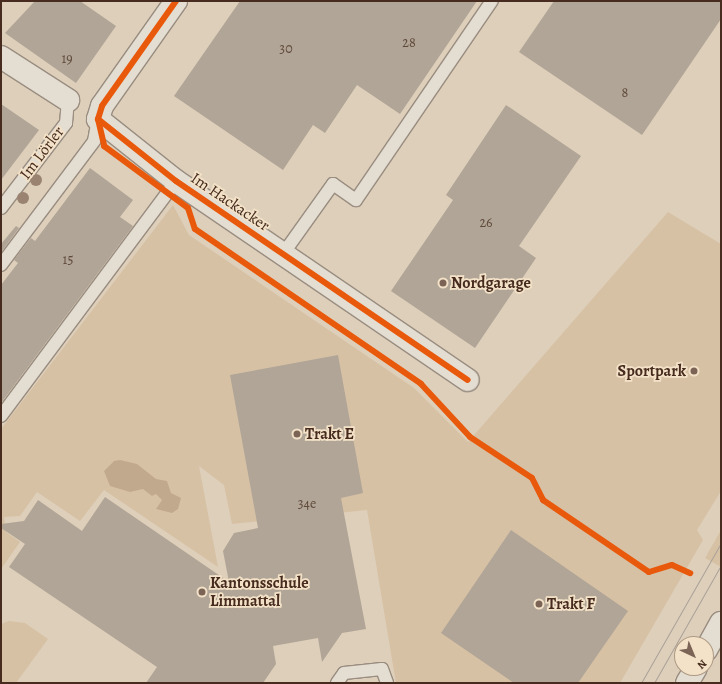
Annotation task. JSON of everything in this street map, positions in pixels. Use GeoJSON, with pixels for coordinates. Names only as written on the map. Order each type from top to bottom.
{"type":"FeatureCollection","features":[{"type":"Feature","properties":{"kind":"street"},"geometry":{"type":"LineString","coordinates":[[98,119],[102,106],[176,1]]}},
{"type":"Feature","properties":{"kind":"street","name":"Im Lörler"},"geometry":{"type":"LineString","coordinates":[[1,57],[68,100]]}},
{"type":"Feature","properties":{"kind":"street","name":"Im Hackacker"},"geometry":{"type":"LineString","coordinates":[[98,119],[176,181],[468,380]]}},
{"type":"Feature","properties":{"kind":"street"},"geometry":{"type":"LineString","coordinates":[[714,636],[721,623]]}},
{"type":"Feature","properties":{"kind":"lane"},"geometry":{"type":"LineString","coordinates":[[283,254],[333,184],[356,200],[492,1]]}},
{"type":"Feature","properties":{"kind":"lane","name":"Im Lörler"},"geometry":{"type":"LineString","coordinates":[[1,208],[66,123],[68,100]]}},
{"type":"Feature","properties":{"kind":"lane"},"geometry":{"type":"LineString","coordinates":[[1,265],[94,141],[98,119]]}},
{"type":"Feature","properties":{"kind":"lane"},"geometry":{"type":"LineString","coordinates":[[1,416],[176,181]]}},
{"type":"Feature","properties":{"kind":"lane"},"geometry":{"type":"LineString","coordinates":[[337,683],[344,673],[382,669],[387,683]]}},
{"type":"Feature","properties":{"kind":"shaded area"},"geometry":{"type":"Polygon","coordinates":[[[173,205],[189,235],[414,388],[468,442],[668,212],[721,244],[721,491],[697,530],[703,540],[620,683],[396,683],[367,510],[232,524],[224,485],[199,466],[218,567],[104,490],[80,521],[37,492],[20,516],[4,517],[6,532],[20,542],[1,569],[1,429],[173,205]]]}},
{"type":"Feature","properties":{"kind":"shaded area"},"geometry":{"type":"Polygon","coordinates":[[[120,460],[137,464],[156,479],[167,481],[171,493],[181,498],[178,509],[172,513],[156,509],[162,500],[156,494],[152,496],[143,489],[130,492],[110,486],[104,471],[114,461],[120,460]]]}},
{"type":"Feature","properties":{"kind":"shaded area"},"geometry":{"type":"Polygon","coordinates":[[[721,530],[721,567],[705,558],[721,530]]]}},
{"type":"Feature","properties":{"kind":"shaded area"},"geometry":{"type":"Polygon","coordinates":[[[9,621],[25,623],[48,639],[16,683],[1,683],[1,624],[9,621]]]}},
{"type":"Feature","properties":{"kind":"building"},"geometry":{"type":"Polygon","coordinates":[[[35,1],[80,1],[116,26],[76,83],[5,33],[35,1]]]}},
{"type":"Feature","properties":{"kind":"building"},"geometry":{"type":"Polygon","coordinates":[[[240,1],[477,1],[400,114],[357,85],[325,133],[313,125],[283,170],[174,96],[240,1]]]}},
{"type":"Feature","properties":{"kind":"building"},"geometry":{"type":"Polygon","coordinates":[[[554,1],[721,1],[721,19],[642,135],[519,52],[554,1]]]}},
{"type":"Feature","properties":{"kind":"building"},"geometry":{"type":"Polygon","coordinates":[[[1,104],[39,130],[1,180],[1,104]]]}},
{"type":"Feature","properties":{"kind":"building"},"geometry":{"type":"Polygon","coordinates":[[[506,105],[581,156],[519,246],[536,258],[475,348],[391,291],[453,200],[446,195],[506,105]]]}},
{"type":"Feature","properties":{"kind":"building"},"geometry":{"type":"Polygon","coordinates":[[[90,168],[133,200],[120,217],[133,226],[1,403],[1,285],[18,263],[14,260],[31,238],[35,241],[90,168]]]}},
{"type":"Feature","properties":{"kind":"building"},"geometry":{"type":"Polygon","coordinates":[[[16,226],[19,228],[2,251],[1,244],[16,226]]]}},
{"type":"Feature","properties":{"kind":"building","name":"Kantonsschule Limmattal"},"geometry":{"type":"Polygon","coordinates":[[[338,355],[363,493],[341,498],[366,629],[342,633],[322,662],[318,638],[273,646],[276,664],[263,683],[146,683],[157,667],[9,567],[25,544],[1,528],[1,524],[24,521],[38,500],[82,531],[105,497],[229,582],[223,551],[234,533],[258,528],[230,375],[338,355]]]}},
{"type":"Feature","properties":{"kind":"building","name":"Trakt F"},"geometry":{"type":"Polygon","coordinates":[[[511,530],[628,611],[578,683],[514,683],[441,633],[511,530]]]}},
{"type":"Feature","properties":{"kind":"tram line"},"geometry":{"type":"LineString","coordinates":[[641,683],[721,543]]}},
{"type":"Feature","properties":{"kind":"tram line"},"geometry":{"type":"LineString","coordinates":[[654,683],[721,565]]}},
{"type":"Feature","properties":{"kind":"cycle path"},"geometry":{"type":"LineString","coordinates":[[176,1],[102,106],[98,119],[176,181],[468,380]]}},
{"type":"Feature","properties":{"kind":"cycle path"},"geometry":{"type":"LineString","coordinates":[[98,119],[104,146],[188,208],[195,229],[421,384],[470,437],[532,478],[543,500],[649,572],[672,565],[690,573]]}},
{"type":"Feature","properties":{"kind":"place","name":"Nordgarage"},"geometry":{"type":"Point","coordinates":[443,283]}},
{"type":"Feature","properties":{"kind":"place","name":"Sportpark"},"geometry":{"type":"Point","coordinates":[694,371]}},
{"type":"Feature","properties":{"kind":"place","name":"Trakt E"},"geometry":{"type":"Point","coordinates":[297,434]}},
{"type":"Feature","properties":{"kind":"place","name":"Kantonsschule Limmattal"},"geometry":{"type":"Point","coordinates":[202,592]}},
{"type":"Feature","properties":{"kind":"place","name":"Trakt F"},"geometry":{"type":"Point","coordinates":[539,604]}}]}
